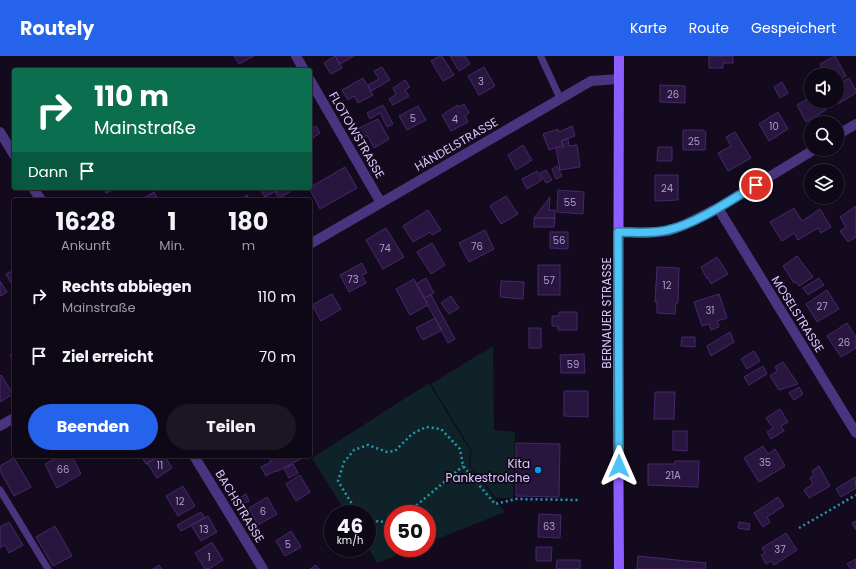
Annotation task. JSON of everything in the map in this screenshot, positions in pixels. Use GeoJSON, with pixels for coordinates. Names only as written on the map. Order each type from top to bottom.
{"type":"FeatureCollection","features":[{"type":"Feature","properties":{"kind":"main road","name":"BERNAUER STRASSE"},"geometry":{"type":"LineString","coordinates":[[619,56],[619,569]]}},
{"type":"Feature","properties":{"kind":"street"},"geometry":{"type":"LineString","coordinates":[[296,56],[303,68]]}},
{"type":"Feature","properties":{"kind":"street","name":"HÄNDELSTRASSE"},"geometry":{"type":"LineString","coordinates":[[312,243],[590,81],[619,80]]}},
{"type":"Feature","properties":{"kind":"street","name":"FLOTOWSTRASSE"},"geometry":{"type":"LineString","coordinates":[[312,83],[381,202]]}},
{"type":"Feature","properties":{"kind":"street"},"geometry":{"type":"LineString","coordinates":[[844,131],[856,124]]}},
{"type":"Feature","properties":{"kind":"street"},"geometry":{"type":"LineString","coordinates":[[0,132],[12,153]]}},
{"type":"Feature","properties":{"kind":"street"},"geometry":{"type":"LineString","coordinates":[[618,232],[648,233],[668,231],[682,226],[718,208],[804,156]]}},
{"type":"Feature","properties":{"kind":"street","name":"MOSELSTRASSE"},"geometry":{"type":"LineString","coordinates":[[718,208],[856,434]]}},
{"type":"Feature","properties":{"kind":"street"},"geometry":{"type":"LineString","coordinates":[[0,426],[12,419]]}},
{"type":"Feature","properties":{"kind":"street","name":"BACHSTRASSE"},"geometry":{"type":"LineString","coordinates":[[195,458],[263,569]]}},
{"type":"Feature","properties":{"kind":"lane"},"geometry":{"type":"LineString","coordinates":[[541,57],[560,98]]}},
{"type":"Feature","properties":{"kind":"lane"},"geometry":{"type":"LineString","coordinates":[[0,490],[48,569]]}},
{"type":"Feature","properties":{"kind":"path"},"geometry":{"type":"LineString","coordinates":[[353,505],[338,481],[344,462],[354,450],[368,445],[387,452],[395,451],[412,434],[426,427],[441,429],[460,449],[463,466],[486,497],[495,504],[516,499],[578,500]]}},
{"type":"Feature","properties":{"kind":"path"},"geometry":{"type":"LineString","coordinates":[[417,505],[463,466]]}},
{"type":"Feature","properties":{"kind":"path"},"geometry":{"type":"LineString","coordinates":[[798,528],[856,495]]}},
{"type":"Feature","properties":{"kind":"green space"},"geometry":{"type":"Polygon","coordinates":[[[493,346],[494,430],[515,432],[513,498],[496,498],[470,465],[472,451],[431,384],[493,346]]]}},
{"type":"Feature","properties":{"kind":"green space"},"geometry":{"type":"Polygon","coordinates":[[[429,383],[471,452],[469,465],[505,512],[436,539],[436,505],[384,505],[384,557],[392,557],[377,563],[373,557],[376,557],[376,505],[341,505],[312,458],[429,383]]]}},
{"type":"Feature","properties":{"kind":"building"},"geometry":{"type":"Polygon","coordinates":[[[234,56],[254,56],[239,64],[234,56]]]}},
{"type":"Feature","properties":{"kind":"building"},"geometry":{"type":"Polygon","coordinates":[[[335,56],[342,68],[331,74],[324,63],[335,56]]]}},
{"type":"Feature","properties":{"kind":"building"},"geometry":{"type":"Polygon","coordinates":[[[335,56],[354,56],[340,64],[335,56]]]}},
{"type":"Feature","properties":{"kind":"building"},"geometry":{"type":"Polygon","coordinates":[[[442,56],[454,75],[443,81],[431,61],[442,56]]]}},
{"type":"Feature","properties":{"kind":"building"},"geometry":{"type":"Polygon","coordinates":[[[450,56],[465,56],[470,64],[459,71],[450,56]]]}},
{"type":"Feature","properties":{"kind":"building"},"geometry":{"type":"Polygon","coordinates":[[[709,56],[733,56],[733,63],[723,63],[723,68],[709,68],[709,56]]]}},
{"type":"Feature","properties":{"kind":"building"},"geometry":{"type":"Polygon","coordinates":[[[835,56],[842,68],[822,68],[820,64],[835,56]]]}},
{"type":"Feature","properties":{"kind":"building"},"geometry":{"type":"Polygon","coordinates":[[[382,67],[390,80],[371,91],[368,85],[379,79],[374,71],[382,67]]]}},
{"type":"Feature","properties":{"kind":"building"},"geometry":{"type":"Polygon","coordinates":[[[484,67],[495,86],[479,95],[468,76],[484,67]]]}},
{"type":"Feature","properties":{"kind":"building"},"geometry":{"type":"Polygon","coordinates":[[[363,78],[373,95],[358,103],[354,96],[348,100],[342,90],[363,78]]]}},
{"type":"Feature","properties":{"kind":"building"},"geometry":{"type":"Polygon","coordinates":[[[849,78],[856,90],[856,93],[844,100],[844,81],[849,78]]]}},
{"type":"Feature","properties":{"kind":"building"},"geometry":{"type":"Polygon","coordinates":[[[405,80],[410,87],[405,90],[409,96],[393,105],[389,99],[396,94],[393,88],[405,80]]]}},
{"type":"Feature","properties":{"kind":"building"},"geometry":{"type":"Polygon","coordinates":[[[782,82],[788,93],[780,98],[774,87],[782,82]]]}},
{"type":"Feature","properties":{"kind":"building"},"geometry":{"type":"Polygon","coordinates":[[[660,85],[685,86],[685,103],[660,102],[660,85]]]}},
{"type":"Feature","properties":{"kind":"building"},"geometry":{"type":"Polygon","coordinates":[[[804,101],[804,108],[825,108],[826,110],[816,116],[804,116],[804,118],[797,105],[804,101]]]}},
{"type":"Feature","properties":{"kind":"building"},"geometry":{"type":"Polygon","coordinates":[[[464,104],[469,113],[465,116],[468,122],[451,131],[442,115],[458,105],[459,107],[464,104]]]}},
{"type":"Feature","properties":{"kind":"building"},"geometry":{"type":"Polygon","coordinates":[[[383,105],[393,124],[387,127],[380,113],[370,119],[367,113],[383,105]]]}},
{"type":"Feature","properties":{"kind":"building"},"geometry":{"type":"Polygon","coordinates":[[[418,106],[426,120],[407,130],[399,116],[418,106]]]}},
{"type":"Feature","properties":{"kind":"building"},"geometry":{"type":"Polygon","coordinates":[[[778,112],[788,129],[769,141],[759,124],[778,112]]]}},
{"type":"Feature","properties":{"kind":"building"},"geometry":{"type":"Polygon","coordinates":[[[378,119],[389,139],[374,148],[367,135],[364,137],[359,128],[378,119]]]}},
{"type":"Feature","properties":{"kind":"building"},"geometry":{"type":"Polygon","coordinates":[[[316,126],[320,133],[312,139],[312,129],[316,126]]]}},
{"type":"Feature","properties":{"kind":"building"},"geometry":{"type":"Polygon","coordinates":[[[572,126],[575,136],[561,141],[563,145],[549,150],[543,134],[558,129],[559,132],[572,126]]]}},
{"type":"Feature","properties":{"kind":"building"},"geometry":{"type":"Polygon","coordinates":[[[683,130],[702,130],[706,132],[705,150],[683,150],[683,130]]]}},
{"type":"Feature","properties":{"kind":"building"},"geometry":{"type":"Polygon","coordinates":[[[735,132],[751,158],[728,171],[718,153],[731,146],[726,137],[735,132]]]}},
{"type":"Feature","properties":{"kind":"building"},"geometry":{"type":"Polygon","coordinates":[[[568,138],[569,146],[577,145],[580,167],[560,170],[556,148],[564,147],[561,141],[568,138]]]}},
{"type":"Feature","properties":{"kind":"building"},"geometry":{"type":"Polygon","coordinates":[[[523,145],[532,160],[516,170],[508,155],[523,145]]]}},
{"type":"Feature","properties":{"kind":"building"},"geometry":{"type":"Polygon","coordinates":[[[658,147],[672,147],[672,161],[657,161],[658,147]]]}},
{"type":"Feature","properties":{"kind":"building"},"geometry":{"type":"Polygon","coordinates":[[[557,166],[562,176],[556,179],[552,169],[557,166]]]}},
{"type":"Feature","properties":{"kind":"building"},"geometry":{"type":"Polygon","coordinates":[[[345,167],[357,188],[320,209],[310,190],[312,190],[312,186],[345,167]]]}},
{"type":"Feature","properties":{"kind":"building"},"geometry":{"type":"Polygon","coordinates":[[[546,170],[552,180],[546,183],[540,173],[546,170]]]}},
{"type":"Feature","properties":{"kind":"building"},"geometry":{"type":"Polygon","coordinates":[[[537,171],[542,180],[527,189],[522,179],[537,171]]]}},
{"type":"Feature","properties":{"kind":"building"},"geometry":{"type":"Polygon","coordinates":[[[655,175],[678,175],[678,200],[655,201],[655,175]]]}},
{"type":"Feature","properties":{"kind":"building"},"geometry":{"type":"Polygon","coordinates":[[[104,190],[113,190],[106,193],[104,190]]]}},
{"type":"Feature","properties":{"kind":"building"},"geometry":{"type":"Polygon","coordinates":[[[260,190],[277,190],[265,197],[260,190]]]}},
{"type":"Feature","properties":{"kind":"building"},"geometry":{"type":"Polygon","coordinates":[[[278,190],[289,190],[290,192],[279,198],[275,192],[278,190]]]}},
{"type":"Feature","properties":{"kind":"building"},"geometry":{"type":"Polygon","coordinates":[[[558,190],[584,192],[583,214],[557,212],[558,190]]]}},
{"type":"Feature","properties":{"kind":"building"},"geometry":{"type":"Polygon","coordinates":[[[154,192],[157,198],[144,198],[154,192]]]}},
{"type":"Feature","properties":{"kind":"building"},"geometry":{"type":"Polygon","coordinates":[[[506,196],[518,214],[501,224],[490,206],[506,196]]]}},
{"type":"Feature","properties":{"kind":"building"},"geometry":{"type":"Polygon","coordinates":[[[550,197],[549,210],[555,210],[555,218],[534,218],[550,197]]]}},
{"type":"Feature","properties":{"kind":"building"},"geometry":{"type":"Polygon","coordinates":[[[856,206],[856,237],[848,242],[840,231],[846,227],[840,217],[856,206]]]}},
{"type":"Feature","properties":{"kind":"building"},"geometry":{"type":"Polygon","coordinates":[[[794,208],[802,221],[820,209],[831,227],[821,233],[818,228],[798,240],[794,233],[782,241],[770,222],[794,208]]]}},
{"type":"Feature","properties":{"kind":"building"},"geometry":{"type":"Polygon","coordinates":[[[428,210],[441,230],[432,235],[430,232],[413,242],[403,226],[428,210]]]}},
{"type":"Feature","properties":{"kind":"building"},"geometry":{"type":"Polygon","coordinates":[[[534,218],[555,218],[554,227],[534,227],[534,218]]]}},
{"type":"Feature","properties":{"kind":"building"},"geometry":{"type":"Polygon","coordinates":[[[386,228],[404,257],[383,269],[366,240],[386,228]]]}},
{"type":"Feature","properties":{"kind":"building"},"geometry":{"type":"Polygon","coordinates":[[[485,230],[494,249],[469,262],[459,243],[485,230]]]}},
{"type":"Feature","properties":{"kind":"building"},"geometry":{"type":"Polygon","coordinates":[[[550,232],[568,232],[568,249],[550,248],[550,232]]]}},
{"type":"Feature","properties":{"kind":"building"},"geometry":{"type":"Polygon","coordinates":[[[432,243],[445,265],[431,274],[417,252],[432,243]]]}},
{"type":"Feature","properties":{"kind":"building"},"geometry":{"type":"Polygon","coordinates":[[[797,256],[813,277],[799,286],[796,282],[794,283],[783,266],[797,256]]]}},
{"type":"Feature","properties":{"kind":"building"},"geometry":{"type":"Polygon","coordinates":[[[717,257],[728,274],[711,284],[701,267],[717,257]]]}},
{"type":"Feature","properties":{"kind":"building"},"geometry":{"type":"Polygon","coordinates":[[[362,263],[367,273],[362,275],[366,283],[349,292],[340,275],[362,263]]]}},
{"type":"Feature","properties":{"kind":"building"},"geometry":{"type":"Polygon","coordinates":[[[538,265],[560,265],[560,295],[538,295],[538,265]]]}},
{"type":"Feature","properties":{"kind":"building"},"geometry":{"type":"Polygon","coordinates":[[[657,267],[679,268],[678,303],[676,303],[675,314],[657,313],[657,302],[655,302],[657,267]]]}},
{"type":"Feature","properties":{"kind":"building"},"geometry":{"type":"Polygon","coordinates":[[[12,271],[12,284],[6,274],[12,271]]]}},
{"type":"Feature","properties":{"kind":"building"},"geometry":{"type":"Polygon","coordinates":[[[426,278],[434,293],[424,298],[416,284],[426,278]]]}},
{"type":"Feature","properties":{"kind":"building"},"geometry":{"type":"Polygon","coordinates":[[[819,278],[824,285],[808,295],[803,288],[819,278]]]}},
{"type":"Feature","properties":{"kind":"building"},"geometry":{"type":"Polygon","coordinates":[[[414,279],[428,305],[410,315],[396,289],[414,279]]]}},
{"type":"Feature","properties":{"kind":"building"},"geometry":{"type":"Polygon","coordinates":[[[0,281],[7,292],[1,296],[0,294],[0,281]]]}},
{"type":"Feature","properties":{"kind":"building"},"geometry":{"type":"Polygon","coordinates":[[[501,281],[524,282],[523,299],[500,297],[501,281]]]}},
{"type":"Feature","properties":{"kind":"building"},"geometry":{"type":"Polygon","coordinates":[[[827,290],[839,309],[817,322],[806,304],[827,290]]]}},
{"type":"Feature","properties":{"kind":"building"},"geometry":{"type":"Polygon","coordinates":[[[332,294],[341,309],[321,321],[312,305],[332,294]]]}},
{"type":"Feature","properties":{"kind":"building"},"geometry":{"type":"Polygon","coordinates":[[[719,294],[727,318],[717,321],[719,327],[711,330],[709,324],[702,326],[694,302],[719,294]]]}},
{"type":"Feature","properties":{"kind":"building"},"geometry":{"type":"Polygon","coordinates":[[[431,295],[455,339],[448,343],[424,298],[431,295]]]}},
{"type":"Feature","properties":{"kind":"building"},"geometry":{"type":"Polygon","coordinates":[[[451,296],[459,308],[449,314],[441,303],[451,296]]]}},
{"type":"Feature","properties":{"kind":"building"},"geometry":{"type":"Polygon","coordinates":[[[559,312],[577,312],[577,330],[558,330],[558,326],[552,326],[552,316],[559,316],[559,312]]]}},
{"type":"Feature","properties":{"kind":"building"},"geometry":{"type":"Polygon","coordinates":[[[435,318],[442,330],[423,340],[416,328],[435,318]]]}},
{"type":"Feature","properties":{"kind":"building"},"geometry":{"type":"Polygon","coordinates":[[[847,323],[856,337],[856,348],[841,357],[827,336],[847,323]]]}},
{"type":"Feature","properties":{"kind":"building"},"geometry":{"type":"Polygon","coordinates":[[[529,328],[541,328],[541,348],[529,348],[529,328]]]}},
{"type":"Feature","properties":{"kind":"building"},"geometry":{"type":"Polygon","coordinates":[[[730,332],[734,342],[711,356],[707,346],[730,332]]]}},
{"type":"Feature","properties":{"kind":"building"},"geometry":{"type":"Polygon","coordinates":[[[682,337],[695,337],[695,347],[681,346],[682,337]]]}},
{"type":"Feature","properties":{"kind":"building"},"geometry":{"type":"Polygon","coordinates":[[[754,351],[760,361],[747,369],[741,359],[754,351]]]}},
{"type":"Feature","properties":{"kind":"building"},"geometry":{"type":"Polygon","coordinates":[[[584,354],[585,373],[561,373],[560,355],[584,354]]]}},
{"type":"Feature","properties":{"kind":"building"},"geometry":{"type":"Polygon","coordinates":[[[783,362],[798,384],[779,390],[770,376],[777,371],[775,367],[783,362]]]}},
{"type":"Feature","properties":{"kind":"building"},"geometry":{"type":"Polygon","coordinates":[[[763,366],[767,374],[749,385],[744,377],[763,366]]]}},
{"type":"Feature","properties":{"kind":"building"},"geometry":{"type":"Polygon","coordinates":[[[1,375],[12,395],[0,402],[1,375]]]}},
{"type":"Feature","properties":{"kind":"building"},"geometry":{"type":"Polygon","coordinates":[[[799,387],[803,394],[794,400],[789,393],[799,387]]]}},
{"type":"Feature","properties":{"kind":"building"},"geometry":{"type":"Polygon","coordinates":[[[564,391],[588,391],[588,417],[564,416],[564,391]]]}},
{"type":"Feature","properties":{"kind":"building"},"geometry":{"type":"Polygon","coordinates":[[[655,392],[675,392],[674,419],[654,419],[655,392]]]}},
{"type":"Feature","properties":{"kind":"building"},"geometry":{"type":"Polygon","coordinates":[[[780,409],[788,422],[781,426],[784,431],[771,439],[767,432],[773,428],[766,418],[780,409]]]}},
{"type":"Feature","properties":{"kind":"building"},"geometry":{"type":"Polygon","coordinates":[[[673,431],[687,431],[687,451],[673,450],[673,431]]]}},
{"type":"Feature","properties":{"kind":"building","name":"Kita Pankestrolche"},"geometry":{"type":"Polygon","coordinates":[[[516,443],[560,444],[559,497],[516,496],[516,443]]]}},
{"type":"Feature","properties":{"kind":"building"},"geometry":{"type":"Polygon","coordinates":[[[763,446],[768,454],[775,449],[785,466],[759,482],[744,458],[763,446]]]}},
{"type":"Feature","properties":{"kind":"building"},"geometry":{"type":"Polygon","coordinates":[[[14,458],[31,487],[14,496],[0,471],[0,466],[14,458]]]}},
{"type":"Feature","properties":{"kind":"building"},"geometry":{"type":"Polygon","coordinates":[[[56,458],[73,458],[81,474],[57,488],[45,464],[56,458]]]}},
{"type":"Feature","properties":{"kind":"building"},"geometry":{"type":"Polygon","coordinates":[[[142,458],[156,458],[146,464],[142,458]]]}},
{"type":"Feature","properties":{"kind":"building"},"geometry":{"type":"Polygon","coordinates":[[[156,458],[166,458],[172,468],[157,478],[147,463],[156,458]]]}},
{"type":"Feature","properties":{"kind":"building"},"geometry":{"type":"Polygon","coordinates":[[[269,458],[302,458],[266,476],[261,467],[271,462],[269,458]]]}},
{"type":"Feature","properties":{"kind":"building"},"geometry":{"type":"Polygon","coordinates":[[[675,461],[699,461],[698,487],[648,485],[648,464],[675,464],[675,461]]]}},
{"type":"Feature","properties":{"kind":"building"},"geometry":{"type":"Polygon","coordinates":[[[293,464],[298,473],[289,478],[284,469],[293,464]]]}},
{"type":"Feature","properties":{"kind":"building"},"geometry":{"type":"Polygon","coordinates":[[[819,466],[830,486],[809,498],[804,490],[813,484],[810,478],[814,475],[812,471],[819,466]]]}},
{"type":"Feature","properties":{"kind":"building"},"geometry":{"type":"Polygon","coordinates":[[[300,475],[310,492],[296,501],[286,484],[300,475]]]}},
{"type":"Feature","properties":{"kind":"building"},"geometry":{"type":"Polygon","coordinates":[[[855,477],[856,488],[841,497],[836,489],[855,477]]]}},
{"type":"Feature","properties":{"kind":"building"},"geometry":{"type":"Polygon","coordinates":[[[183,486],[195,506],[178,516],[166,496],[183,486]]]}},
{"type":"Feature","properties":{"kind":"building"},"geometry":{"type":"Polygon","coordinates":[[[246,494],[249,501],[239,506],[236,500],[246,494]]]}},
{"type":"Feature","properties":{"kind":"building"},"geometry":{"type":"Polygon","coordinates":[[[267,497],[277,514],[258,525],[249,508],[267,497]]]}},
{"type":"Feature","properties":{"kind":"building"},"geometry":{"type":"Polygon","coordinates":[[[778,497],[784,506],[767,517],[770,522],[763,527],[754,513],[778,497]]]}},
{"type":"Feature","properties":{"kind":"building"},"geometry":{"type":"Polygon","coordinates":[[[201,512],[205,518],[181,531],[177,525],[201,512]]]}},
{"type":"Feature","properties":{"kind":"building"},"geometry":{"type":"Polygon","coordinates":[[[539,514],[561,515],[560,538],[538,537],[539,514]]]}},
{"type":"Feature","properties":{"kind":"building"},"geometry":{"type":"Polygon","coordinates":[[[208,516],[217,532],[201,541],[191,525],[208,516]]]}},
{"type":"Feature","properties":{"kind":"building"},"geometry":{"type":"Polygon","coordinates":[[[856,521],[856,530],[852,523],[856,521]]]}},
{"type":"Feature","properties":{"kind":"building"},"geometry":{"type":"Polygon","coordinates":[[[9,522],[23,545],[9,553],[5,545],[0,548],[0,527],[9,522]]]}},
{"type":"Feature","properties":{"kind":"building"},"geometry":{"type":"Polygon","coordinates":[[[739,522],[750,524],[749,530],[738,528],[739,522]]]}},
{"type":"Feature","properties":{"kind":"building"},"geometry":{"type":"Polygon","coordinates":[[[55,526],[72,556],[53,566],[36,537],[55,526]]]}},
{"type":"Feature","properties":{"kind":"building"},"geometry":{"type":"Polygon","coordinates":[[[291,531],[301,547],[285,556],[276,541],[291,531]]]}},
{"type":"Feature","properties":{"kind":"building"},"geometry":{"type":"Polygon","coordinates":[[[786,533],[797,550],[774,565],[771,561],[766,564],[761,555],[765,553],[762,548],[786,533]]]}},
{"type":"Feature","properties":{"kind":"building"},"geometry":{"type":"Polygon","coordinates":[[[212,542],[223,560],[209,569],[205,569],[195,553],[212,542]]]}},
{"type":"Feature","properties":{"kind":"building"},"geometry":{"type":"Polygon","coordinates":[[[536,547],[552,547],[551,561],[536,561],[536,547]]]}},
{"type":"Feature","properties":{"kind":"building"},"geometry":{"type":"Polygon","coordinates":[[[638,556],[706,563],[705,569],[637,569],[638,556]]]}},
{"type":"Feature","properties":{"kind":"building"},"geometry":{"type":"Polygon","coordinates":[[[856,559],[856,569],[851,569],[847,564],[856,559]]]}},
{"type":"Feature","properties":{"kind":"building"},"geometry":{"type":"Polygon","coordinates":[[[557,560],[580,560],[580,569],[556,569],[557,560]]]}},
{"type":"Feature","properties":{"kind":"building"},"geometry":{"type":"Polygon","coordinates":[[[159,565],[162,569],[153,569],[159,565]]]}},
{"type":"Feature","properties":{"kind":"building"},"geometry":{"type":"Polygon","coordinates":[[[316,565],[319,569],[310,569],[316,565]]]}},
{"type":"Feature","properties":{"kind":"place","name":"Kita Pankestrolche"},"geometry":{"type":"Point","coordinates":[538,470]}},
{"type":"Feature","properties":{"kind":"route"},"geometry":{"type":"LineString","coordinates":[[619,466],[618,232],[648,233],[668,231],[682,226],[718,208],[756,185]]}}]}
